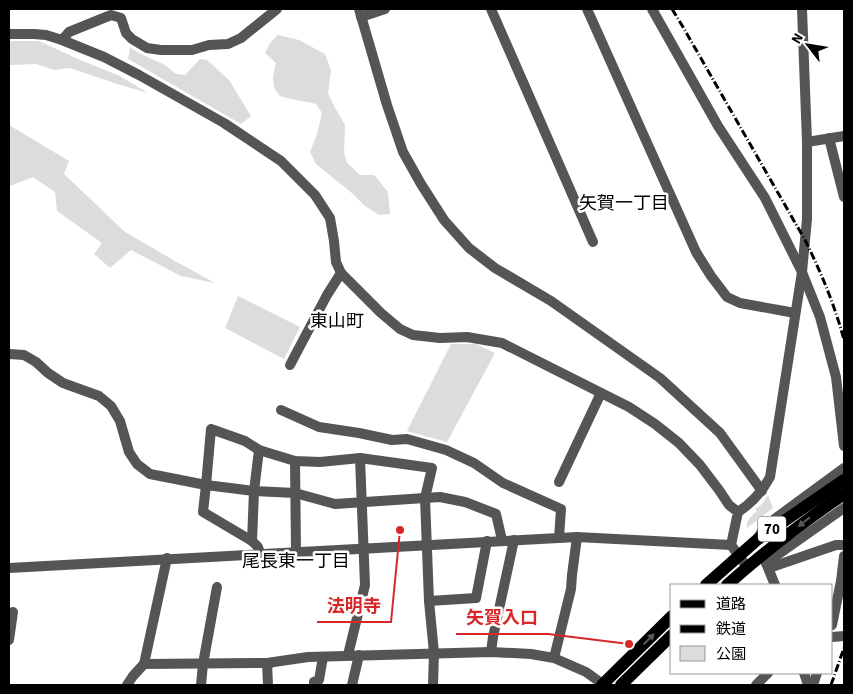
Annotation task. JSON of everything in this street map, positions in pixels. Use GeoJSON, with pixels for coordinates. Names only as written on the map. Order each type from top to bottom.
{"type":"FeatureCollection","features":[{"type":"Feature","properties":{"kind":"main road","name":"70"},"geometry":{"type":"LineString","coordinates":[[707,584],[758,539],[844,480]]}},
{"type":"Feature","properties":{"kind":"main road","name":"70"},"geometry":{"type":"LineString","coordinates":[[728,584],[747,568],[765,563],[813,515],[844,494]]}},
{"type":"Feature","properties":{"kind":"main road"},"geometry":{"type":"LineString","coordinates":[[603,685],[670,618]]}},
{"type":"Feature","properties":{"kind":"main road"},"geometry":{"type":"LineString","coordinates":[[621,685],[670,637]]}},
{"type":"Feature","properties":{"kind":"street"},"geometry":{"type":"LineString","coordinates":[[62,40],[68,32],[112,15],[121,18],[126,33],[147,48],[192,50],[209,45],[228,44],[240,38],[277,9]]}},
{"type":"Feature","properties":{"kind":"street"},"geometry":{"type":"LineString","coordinates":[[385,9],[360,13],[403,152],[444,220],[469,248],[495,268],[551,301],[660,378],[720,433],[762,491]]}},
{"type":"Feature","properties":{"kind":"street"},"geometry":{"type":"LineString","coordinates":[[491,9],[593,242]]}},
{"type":"Feature","properties":{"kind":"street"},"geometry":{"type":"LineString","coordinates":[[588,9],[696,252],[711,276],[727,297],[740,304],[795,312]]}},
{"type":"Feature","properties":{"kind":"street"},"geometry":{"type":"LineString","coordinates":[[652,9],[718,126],[765,198],[802,272],[820,317],[836,377],[844,446]]}},
{"type":"Feature","properties":{"kind":"street"},"geometry":{"type":"LineString","coordinates":[[747,568],[731,545],[738,512],[762,491],[770,478],[802,272],[807,219],[807,142],[802,9]]}},
{"type":"Feature","properties":{"kind":"street"},"geometry":{"type":"LineString","coordinates":[[9,34],[46,35],[104,57],[224,123],[281,161],[315,195],[330,218],[336,262],[341,273],[400,329],[413,335],[440,338],[467,337],[502,343],[629,407],[655,424],[679,444],[700,465],[729,505],[738,512]]}},
{"type":"Feature","properties":{"kind":"street"},"geometry":{"type":"LineString","coordinates":[[807,142],[844,136]]}},
{"type":"Feature","properties":{"kind":"street"},"geometry":{"type":"LineString","coordinates":[[829,138],[844,197]]}},
{"type":"Feature","properties":{"kind":"street"},"geometry":{"type":"LineString","coordinates":[[290,365],[327,295],[341,273]]}},
{"type":"Feature","properties":{"kind":"street"},"geometry":{"type":"LineString","coordinates":[[9,354],[24,356],[36,362],[63,383],[99,396],[111,406],[120,422],[130,452],[137,464],[150,474],[206,485],[254,491],[295,493],[334,504],[440,497],[465,502],[496,514],[502,540]]}},
{"type":"Feature","properties":{"kind":"street"},"geometry":{"type":"LineString","coordinates":[[560,482],[601,393]]}},
{"type":"Feature","properties":{"kind":"street"},"geometry":{"type":"LineString","coordinates":[[281,410],[319,427],[392,440],[407,439],[446,450],[474,463],[504,483],[561,509],[559,538]]}},
{"type":"Feature","properties":{"kind":"street"},"geometry":{"type":"LineString","coordinates":[[260,553],[258,547],[252,541],[203,512],[211,429],[245,441],[259,450],[295,461],[320,462],[360,458],[432,468],[426,498],[429,601],[434,653],[433,685]]}},
{"type":"Feature","properties":{"kind":"street"},"geometry":{"type":"LineString","coordinates":[[252,541],[254,491],[259,450]]}},
{"type":"Feature","properties":{"kind":"street"},"geometry":{"type":"LineString","coordinates":[[348,655],[365,585],[360,458]]}},
{"type":"Feature","properties":{"kind":"street"},"geometry":{"type":"LineString","coordinates":[[295,461],[296,551]]}},
{"type":"Feature","properties":{"kind":"street"},"geometry":{"type":"LineString","coordinates":[[758,539],[765,526],[844,468]]}},
{"type":"Feature","properties":{"kind":"street"},"geometry":{"type":"LineString","coordinates":[[765,563],[844,508]]}},
{"type":"Feature","properties":{"kind":"street"},"geometry":{"type":"LineString","coordinates":[[9,568],[577,537],[731,545]]}},
{"type":"Feature","properties":{"kind":"street"},"geometry":{"type":"LineString","coordinates":[[554,658],[571,589],[577,537]]}},
{"type":"Feature","properties":{"kind":"street"},"geometry":{"type":"LineString","coordinates":[[491,652],[514,540]]}},
{"type":"Feature","properties":{"kind":"street"},"geometry":{"type":"LineString","coordinates":[[429,601],[476,598],[487,541]]}},
{"type":"Feature","properties":{"kind":"street"},"geometry":{"type":"LineString","coordinates":[[765,563],[836,545],[844,545]]}},
{"type":"Feature","properties":{"kind":"street"},"geometry":{"type":"LineString","coordinates":[[833,620],[844,556]]}},
{"type":"Feature","properties":{"kind":"street"},"geometry":{"type":"LineString","coordinates":[[127,685],[144,664],[167,558]]}},
{"type":"Feature","properties":{"kind":"street"},"geometry":{"type":"LineString","coordinates":[[765,563],[774,584]]}},
{"type":"Feature","properties":{"kind":"street"},"geometry":{"type":"LineString","coordinates":[[201,685],[217,587]]}},
{"type":"Feature","properties":{"kind":"street"},"geometry":{"type":"LineString","coordinates":[[9,640],[13,612]]}},
{"type":"Feature","properties":{"kind":"street"},"geometry":{"type":"LineString","coordinates":[[144,664],[267,663],[323,656],[491,652],[531,654],[554,658],[586,672],[603,685]]}},
{"type":"Feature","properties":{"kind":"street"},"geometry":{"type":"LineString","coordinates":[[352,685],[360,655]]}},
{"type":"Feature","properties":{"kind":"street"},"geometry":{"type":"LineString","coordinates":[[314,685],[314,682],[319,680],[323,656]]}},
{"type":"Feature","properties":{"kind":"street"},"geometry":{"type":"LineString","coordinates":[[267,663],[268,685]]}},
{"type":"Feature","properties":{"kind":"street"},"geometry":{"type":"LineString","coordinates":[[756,685],[767,674]]}},
{"type":"Feature","properties":{"kind":"green space"},"geometry":{"type":"Polygon","coordinates":[[[278,35],[299,40],[325,54],[331,70],[328,93],[345,125],[344,152],[347,163],[360,175],[374,175],[388,192],[390,214],[379,215],[365,206],[316,164],[310,152],[322,113],[316,104],[281,96],[275,89],[273,76],[276,63],[265,53],[270,43],[278,35]]]}},
{"type":"Feature","properties":{"kind":"green space"},"geometry":{"type":"Polygon","coordinates":[[[9,41],[39,41],[120,76],[148,93],[70,68],[54,70],[36,64],[9,65],[9,41]]]}},
{"type":"Feature","properties":{"kind":"green space"},"geometry":{"type":"Polygon","coordinates":[[[130,47],[165,65],[176,74],[185,75],[200,59],[207,60],[229,80],[251,116],[241,124],[128,59],[130,47]]]}},
{"type":"Feature","properties":{"kind":"green space"},"geometry":{"type":"Polygon","coordinates":[[[9,125],[69,161],[64,174],[125,232],[215,283],[181,276],[131,250],[110,268],[94,254],[102,243],[57,211],[55,192],[33,177],[9,188],[9,125]]]}},
{"type":"Feature","properties":{"kind":"green space"},"geometry":{"type":"Polygon","coordinates":[[[238,296],[300,327],[284,359],[225,328],[238,296]]]}},
{"type":"Feature","properties":{"kind":"green space"},"geometry":{"type":"Polygon","coordinates":[[[451,344],[476,344],[495,353],[447,442],[407,431],[451,344]]]}},
{"type":"Feature","properties":{"kind":"green space"},"geometry":{"type":"Polygon","coordinates":[[[768,495],[773,508],[747,528],[748,520],[757,511],[755,509],[762,504],[768,495]]]}},
{"type":"Feature","properties":{"kind":"railway"},"geometry":{"type":"LineString","coordinates":[[672,9],[805,240],[827,289],[844,340]]}},
{"type":"Feature","properties":{"kind":"railway"},"geometry":{"type":"LineString","coordinates":[[831,685],[844,648]]}},
{"type":"Feature","properties":{"kind":"place","name":"法明寺"},"geometry":{"type":"Point","coordinates":[400,530]}},
{"type":"Feature","properties":{"kind":"place","name":"矢賀入口"},"geometry":{"type":"Point","coordinates":[629,644]}},
{"type":"Feature","properties":{"kind":"district","name":"矢賀一丁目"},"geometry":{"type":"Point","coordinates":[624,203]}},
{"type":"Feature","properties":{"kind":"district","name":"東山町"},"geometry":{"type":"Point","coordinates":[337,321]}},
{"type":"Feature","properties":{"kind":"district","name":"尾長東一丁目"},"geometry":{"type":"Point","coordinates":[296,561]}}]}
